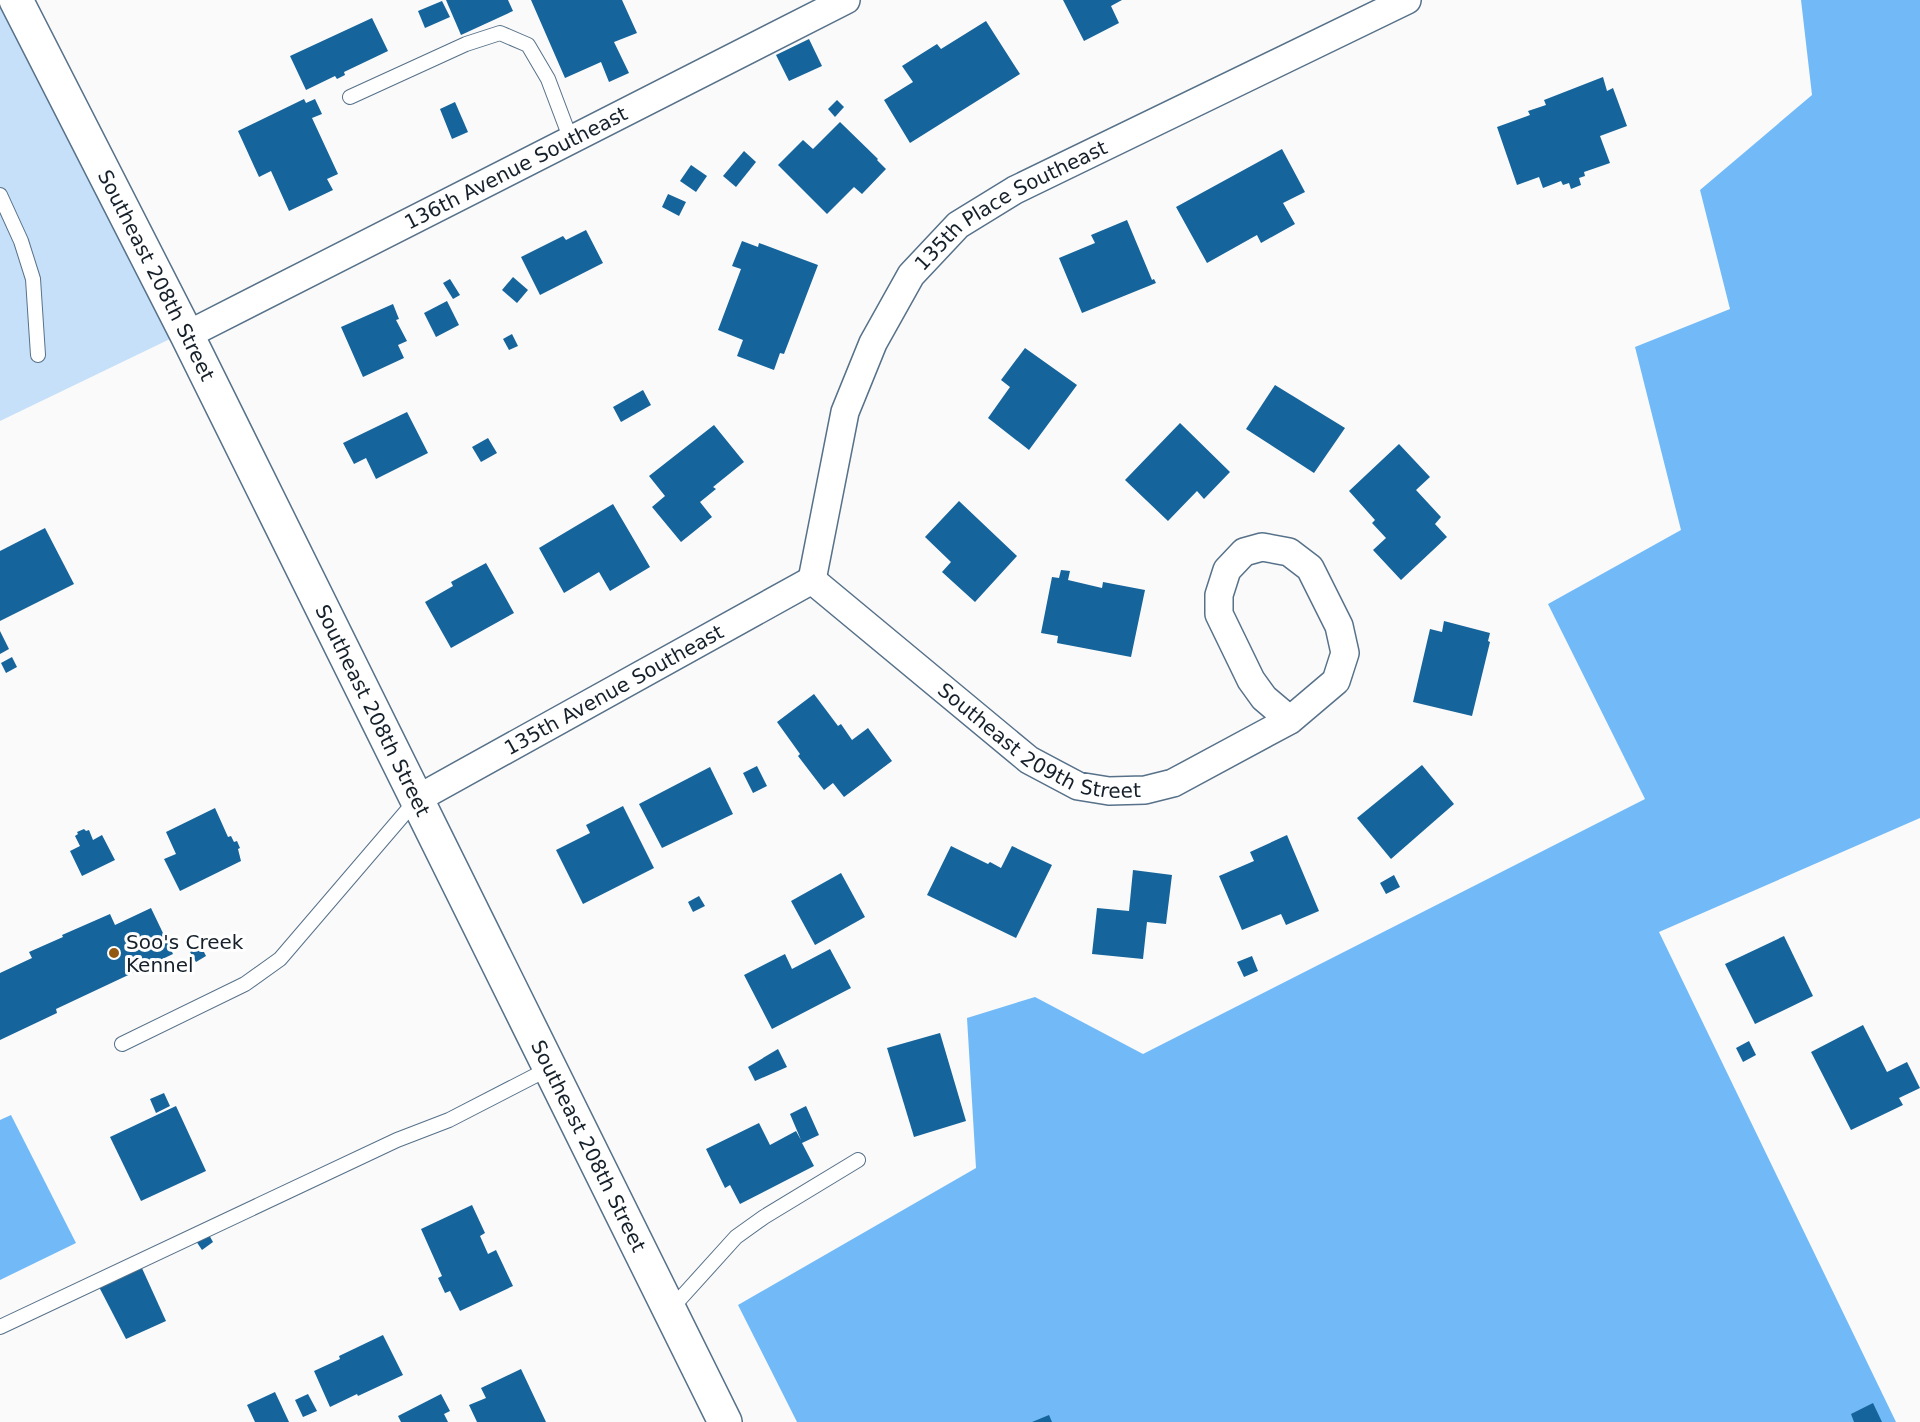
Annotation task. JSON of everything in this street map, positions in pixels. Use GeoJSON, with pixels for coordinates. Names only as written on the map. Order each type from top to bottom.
{"type":"FeatureCollection","features":[{"type":"Feature","properties":{"kind":"street","name":"Southeast 208th Street"},"geometry":{"type":"LineString","coordinates":[[16,0],[187,335],[725,1422]]}},
{"type":"Feature","properties":{"kind":"street","name":"136th Avenue Southeast"},"geometry":{"type":"LineString","coordinates":[[187,335],[846,0]]}},
{"type":"Feature","properties":{"kind":"street","name":"135th Place Southeast"},"geometry":{"type":"LineString","coordinates":[[812,580],[845,412],[873,343],[911,274],[958,225],[1015,190],[1407,0]]}},
{"type":"Feature","properties":{"kind":"street"},"geometry":{"type":"LineString","coordinates":[[1263,547],[1289,552],[1310,568],[1339,626],[1345,653],[1336,681],[1290,720],[1264,698],[1251,680],[1219,614],[1219,595],[1227,570],[1244,552],[1263,547]]}},
{"type":"Feature","properties":{"kind":"street","name":"Southeast 209th Street"},"geometry":{"type":"LineString","coordinates":[[812,580],[1029,760],[1078,786],[1109,791],[1145,790],[1173,783],[1290,720]]}},
{"type":"Feature","properties":{"kind":"street","name":"135th Avenue Southeast"},"geometry":{"type":"LineString","coordinates":[[417,799],[812,580]]}},
{"type":"Feature","properties":{"kind":"lane"},"geometry":{"type":"LineString","coordinates":[[0,3],[5,0]]}},
{"type":"Feature","properties":{"kind":"lane"},"geometry":{"type":"LineString","coordinates":[[350,97],[466,44],[500,33],[528,45],[548,78],[571,140]]}},
{"type":"Feature","properties":{"kind":"lane"},"geometry":{"type":"LineString","coordinates":[[0,195],[21,241],[33,279],[38,355]]}},
{"type":"Feature","properties":{"kind":"lane"},"geometry":{"type":"LineString","coordinates":[[122,1044],[245,984],[280,959],[417,799]]}},
{"type":"Feature","properties":{"kind":"lane"},"geometry":{"type":"LineString","coordinates":[[0,1327],[397,1140],[449,1120],[550,1068]]}},
{"type":"Feature","properties":{"kind":"lane"},"geometry":{"type":"LineString","coordinates":[[670,1310],[736,1237],[764,1217],[858,1160]]}},
{"type":"Feature","properties":{"kind":"shaded area"},"geometry":{"type":"Polygon","coordinates":[[[1801,0],[1920,0],[1920,818],[1659,932],[1896,1422],[797,1422],[738,1305],[976,1168],[967,1018],[1035,997],[1143,1054],[1645,799],[1548,604],[1681,530],[1635,347],[1730,309],[1700,190],[1812,95],[1801,0]]]}},
{"type":"Feature","properties":{"kind":"shaded area"},"geometry":{"type":"Polygon","coordinates":[[[0,2],[170,339],[0,421],[0,2]]]}},
{"type":"Feature","properties":{"kind":"shaded area"},"geometry":{"type":"Polygon","coordinates":[[[11,1115],[76,1243],[0,1280],[0,1120],[11,1115]]]}},
{"type":"Feature","properties":{"kind":"building"},"geometry":{"type":"Polygon","coordinates":[[[446,0],[508,0],[513,11],[461,35],[446,0]]]}},
{"type":"Feature","properties":{"kind":"building"},"geometry":{"type":"Polygon","coordinates":[[[531,0],[622,0],[637,33],[614,42],[629,73],[609,82],[601,62],[565,78],[531,0]]]}},
{"type":"Feature","properties":{"kind":"building"},"geometry":{"type":"Polygon","coordinates":[[[1063,0],[1122,0],[1111,6],[1119,23],[1084,41],[1063,0]]]}},
{"type":"Feature","properties":{"kind":"building"},"geometry":{"type":"Polygon","coordinates":[[[442,1],[450,17],[425,28],[418,11],[442,1]]]}},
{"type":"Feature","properties":{"kind":"building"},"geometry":{"type":"Polygon","coordinates":[[[372,18],[388,51],[344,72],[345,75],[337,79],[335,76],[306,90],[290,56],[372,18]]]}},
{"type":"Feature","properties":{"kind":"building"},"geometry":{"type":"Polygon","coordinates":[[[986,21],[1020,74],[910,143],[884,100],[913,82],[902,66],[937,44],[941,49],[986,21]]]}},
{"type":"Feature","properties":{"kind":"building"},"geometry":{"type":"Polygon","coordinates":[[[809,39],[822,66],[789,81],[776,55],[809,39]]]}},
{"type":"Feature","properties":{"kind":"building"},"geometry":{"type":"Polygon","coordinates":[[[1603,77],[1607,91],[1613,88],[1627,126],[1600,136],[1610,163],[1584,172],[1585,176],[1579,178],[1581,185],[1571,189],[1569,183],[1563,185],[1561,181],[1543,188],[1539,177],[1517,185],[1497,127],[1530,115],[1528,111],[1546,105],[1544,100],[1603,77]]]}},
{"type":"Feature","properties":{"kind":"building"},"geometry":{"type":"Polygon","coordinates":[[[304,99],[306,103],[315,99],[322,114],[312,118],[338,174],[327,179],[333,190],[289,211],[271,171],[259,177],[238,131],[304,99]]]}},
{"type":"Feature","properties":{"kind":"building"},"geometry":{"type":"Polygon","coordinates":[[[837,100],[844,107],[835,117],[828,109],[837,100]]]}},
{"type":"Feature","properties":{"kind":"building"},"geometry":{"type":"Polygon","coordinates":[[[455,102],[468,132],[452,139],[440,109],[455,102]]]}},
{"type":"Feature","properties":{"kind":"building"},"geometry":{"type":"Polygon","coordinates":[[[840,122],[886,169],[862,194],[854,187],[827,214],[778,165],[803,140],[813,149],[840,122]]]}},
{"type":"Feature","properties":{"kind":"building"},"geometry":{"type":"Polygon","coordinates":[[[1282,149],[1305,192],[1283,203],[1295,224],[1261,243],[1257,235],[1207,263],[1176,207],[1282,149]]]}},
{"type":"Feature","properties":{"kind":"building"},"geometry":{"type":"Polygon","coordinates":[[[744,151],[756,162],[736,187],[723,176],[744,151]]]}},
{"type":"Feature","properties":{"kind":"building"},"geometry":{"type":"Polygon","coordinates":[[[691,165],[707,176],[696,192],[680,181],[691,165]]]}},
{"type":"Feature","properties":{"kind":"building"},"geometry":{"type":"Polygon","coordinates":[[[668,194],[686,202],[679,216],[662,207],[668,194]]]}},
{"type":"Feature","properties":{"kind":"building"},"geometry":{"type":"Polygon","coordinates":[[[1127,220],[1152,280],[1154,279],[1156,283],[1082,313],[1059,258],[1095,243],[1091,235],[1127,220]]]}},
{"type":"Feature","properties":{"kind":"building"},"geometry":{"type":"Polygon","coordinates":[[[586,230],[603,263],[540,295],[521,257],[563,236],[566,240],[586,230]]]}},
{"type":"Feature","properties":{"kind":"building"},"geometry":{"type":"Polygon","coordinates":[[[742,241],[758,247],[759,243],[818,265],[784,354],[780,353],[774,370],[737,356],[743,340],[718,330],[741,269],[732,266],[742,241]]]}},
{"type":"Feature","properties":{"kind":"building"},"geometry":{"type":"Polygon","coordinates":[[[513,277],[528,290],[517,303],[502,290],[513,277]]]}},
{"type":"Feature","properties":{"kind":"building"},"geometry":{"type":"Polygon","coordinates":[[[450,279],[460,295],[453,299],[443,283],[450,279]]]}},
{"type":"Feature","properties":{"kind":"building"},"geometry":{"type":"Polygon","coordinates":[[[447,301],[459,325],[436,337],[424,313],[447,301]]]}},
{"type":"Feature","properties":{"kind":"building"},"geometry":{"type":"Polygon","coordinates":[[[393,304],[399,319],[396,320],[407,341],[398,345],[404,358],[363,377],[341,327],[393,304]]]}},
{"type":"Feature","properties":{"kind":"building"},"geometry":{"type":"Polygon","coordinates":[[[512,334],[518,346],[509,350],[503,339],[512,334]]]}},
{"type":"Feature","properties":{"kind":"building"},"geometry":{"type":"Polygon","coordinates":[[[1025,348],[1077,385],[1029,450],[988,418],[1010,387],[1001,380],[1025,348]]]}},
{"type":"Feature","properties":{"kind":"building"},"geometry":{"type":"Polygon","coordinates":[[[1275,385],[1345,428],[1314,473],[1246,429],[1275,385]]]}},
{"type":"Feature","properties":{"kind":"building"},"geometry":{"type":"Polygon","coordinates":[[[643,390],[651,405],[621,422],[613,407],[643,390]]]}},
{"type":"Feature","properties":{"kind":"building"},"geometry":{"type":"Polygon","coordinates":[[[407,412],[428,453],[376,479],[366,458],[354,464],[343,443],[407,412]]]}},
{"type":"Feature","properties":{"kind":"building"},"geometry":{"type":"Polygon","coordinates":[[[1180,423],[1230,472],[1204,499],[1197,491],[1168,521],[1125,480],[1180,423]]]}},
{"type":"Feature","properties":{"kind":"building"},"geometry":{"type":"Polygon","coordinates":[[[714,425],[744,462],[713,487],[716,489],[700,502],[712,517],[681,542],[652,507],[665,496],[649,476],[714,425]]]}},
{"type":"Feature","properties":{"kind":"building"},"geometry":{"type":"Polygon","coordinates":[[[488,438],[497,453],[481,462],[472,447],[488,438]]]}},
{"type":"Feature","properties":{"kind":"building"},"geometry":{"type":"Polygon","coordinates":[[[1399,444],[1430,477],[1416,490],[1441,517],[1435,524],[1447,537],[1401,580],[1373,550],[1386,538],[1372,523],[1375,520],[1349,491],[1399,444]]]}},
{"type":"Feature","properties":{"kind":"building"},"geometry":{"type":"Polygon","coordinates":[[[959,501],[1017,556],[975,602],[942,572],[951,562],[925,537],[959,501]]]}},
{"type":"Feature","properties":{"kind":"building"},"geometry":{"type":"Polygon","coordinates":[[[613,504],[650,567],[610,591],[599,572],[564,593],[539,548],[613,504]]]}},
{"type":"Feature","properties":{"kind":"building"},"geometry":{"type":"Polygon","coordinates":[[[45,528],[74,584],[0,621],[0,551],[45,528]]]}},
{"type":"Feature","properties":{"kind":"building"},"geometry":{"type":"Polygon","coordinates":[[[486,563],[514,613],[451,648],[425,602],[453,586],[451,582],[486,563]]]}},
{"type":"Feature","properties":{"kind":"building"},"geometry":{"type":"Polygon","coordinates":[[[1061,570],[1070,571],[1068,580],[1102,588],[1103,582],[1145,590],[1131,657],[1057,643],[1058,636],[1041,633],[1052,577],[1059,578],[1061,570]]]}},
{"type":"Feature","properties":{"kind":"building"},"geometry":{"type":"Polygon","coordinates":[[[1444,621],[1490,633],[1488,641],[1490,642],[1472,716],[1413,702],[1430,629],[1442,632],[1444,621]]]}},
{"type":"Feature","properties":{"kind":"building"},"geometry":{"type":"Polygon","coordinates":[[[0,631],[9,649],[0,654],[0,631]]]}},
{"type":"Feature","properties":{"kind":"building"},"geometry":{"type":"Polygon","coordinates":[[[12,657],[17,667],[6,673],[1,663],[12,657]]]}},
{"type":"Feature","properties":{"kind":"building"},"geometry":{"type":"Polygon","coordinates":[[[814,694],[838,726],[841,724],[852,740],[868,728],[892,761],[844,797],[833,783],[824,790],[798,756],[800,754],[777,722],[814,694]]]}},
{"type":"Feature","properties":{"kind":"building"},"geometry":{"type":"Polygon","coordinates":[[[1422,765],[1454,804],[1391,859],[1357,818],[1422,765]]]}},
{"type":"Feature","properties":{"kind":"building"},"geometry":{"type":"Polygon","coordinates":[[[757,766],[767,786],[753,793],[743,773],[757,766]]]}},
{"type":"Feature","properties":{"kind":"building"},"geometry":{"type":"Polygon","coordinates":[[[710,767],[733,814],[662,848],[639,804],[710,767]]]}},
{"type":"Feature","properties":{"kind":"building"},"geometry":{"type":"Polygon","coordinates":[[[623,806],[654,868],[583,904],[556,850],[590,833],[586,825],[623,806]]]}},
{"type":"Feature","properties":{"kind":"building"},"geometry":{"type":"Polygon","coordinates":[[[215,808],[228,837],[231,836],[234,842],[237,841],[241,861],[180,891],[164,859],[176,854],[166,832],[215,808]]]}},
{"type":"Feature","properties":{"kind":"building"},"geometry":{"type":"Polygon","coordinates":[[[84,829],[89,830],[93,840],[102,835],[115,860],[82,876],[70,851],[80,846],[75,836],[77,832],[84,829]]]}},
{"type":"Feature","properties":{"kind":"building"},"geometry":{"type":"Polygon","coordinates":[[[1287,835],[1319,911],[1286,925],[1281,914],[1242,930],[1219,876],[1254,861],[1250,852],[1287,835]]]}},
{"type":"Feature","properties":{"kind":"building"},"geometry":{"type":"Polygon","coordinates":[[[951,846],[1001,868],[1012,846],[1052,865],[1016,938],[927,895],[951,846]]]}},
{"type":"Feature","properties":{"kind":"building"},"geometry":{"type":"Polygon","coordinates":[[[1133,870],[1172,875],[1166,924],[1147,922],[1143,959],[1092,954],[1097,908],[1129,911],[1133,870]]]}},
{"type":"Feature","properties":{"kind":"building"},"geometry":{"type":"Polygon","coordinates":[[[841,873],[865,917],[815,945],[791,901],[841,873]]]}},
{"type":"Feature","properties":{"kind":"building"},"geometry":{"type":"Polygon","coordinates":[[[1394,875],[1400,887],[1386,894],[1380,883],[1394,875]]]}},
{"type":"Feature","properties":{"kind":"building"},"geometry":{"type":"Polygon","coordinates":[[[699,896],[705,906],[693,912],[688,902],[699,896]]]}},
{"type":"Feature","properties":{"kind":"building"},"geometry":{"type":"Polygon","coordinates":[[[151,908],[173,954],[56,1009],[57,1013],[0,1040],[0,973],[32,958],[29,952],[110,914],[115,925],[151,908]]]}},
{"type":"Feature","properties":{"kind":"building"},"geometry":{"type":"Polygon","coordinates":[[[1784,936],[1813,996],[1755,1024],[1725,964],[1784,936]]]}},
{"type":"Feature","properties":{"kind":"building"},"geometry":{"type":"Polygon","coordinates":[[[201,946],[206,956],[196,962],[190,952],[201,946]]]}},
{"type":"Feature","properties":{"kind":"building"},"geometry":{"type":"Polygon","coordinates":[[[830,949],[851,988],[772,1029],[744,975],[785,954],[792,969],[830,949]]]}},
{"type":"Feature","properties":{"kind":"building"},"geometry":{"type":"Polygon","coordinates":[[[1252,956],[1258,971],[1244,977],[1237,962],[1252,956]]]}},
{"type":"Feature","properties":{"kind":"building"},"geometry":{"type":"Polygon","coordinates":[[[1863,1025],[1887,1072],[1907,1062],[1920,1088],[1899,1098],[1903,1105],[1851,1130],[1811,1052],[1863,1025]]]}},
{"type":"Feature","properties":{"kind":"building"},"geometry":{"type":"Polygon","coordinates":[[[940,1033],[966,1121],[914,1137],[887,1048],[940,1033]]]}},
{"type":"Feature","properties":{"kind":"building"},"geometry":{"type":"Polygon","coordinates":[[[1749,1041],[1756,1055],[1743,1062],[1736,1048],[1749,1041]]]}},
{"type":"Feature","properties":{"kind":"building"},"geometry":{"type":"Polygon","coordinates":[[[778,1049],[787,1067],[755,1081],[748,1067],[778,1049]]]}},
{"type":"Feature","properties":{"kind":"building"},"geometry":{"type":"Polygon","coordinates":[[[164,1093],[170,1106],[156,1113],[150,1099],[164,1093]]]}},
{"type":"Feature","properties":{"kind":"building"},"geometry":{"type":"Polygon","coordinates":[[[176,1106],[206,1171],[141,1201],[110,1137],[176,1106]]]}},
{"type":"Feature","properties":{"kind":"building"},"geometry":{"type":"Polygon","coordinates":[[[806,1106],[819,1135],[802,1143],[814,1166],[740,1204],[730,1185],[725,1188],[706,1149],[759,1123],[770,1145],[796,1131],[801,1140],[790,1114],[806,1106]]]}},
{"type":"Feature","properties":{"kind":"building"},"geometry":{"type":"Polygon","coordinates":[[[472,1205],[485,1233],[480,1236],[488,1254],[496,1250],[513,1286],[460,1311],[450,1291],[445,1293],[438,1278],[442,1276],[421,1229],[472,1205]]]}},
{"type":"Feature","properties":{"kind":"building"},"geometry":{"type":"Polygon","coordinates":[[[208,1233],[213,1242],[202,1250],[196,1241],[208,1233]]]}},
{"type":"Feature","properties":{"kind":"building"},"geometry":{"type":"Polygon","coordinates":[[[141,1266],[166,1321],[126,1339],[98,1285],[141,1266]]]}},
{"type":"Feature","properties":{"kind":"building"},"geometry":{"type":"Polygon","coordinates":[[[383,1335],[403,1375],[330,1407],[314,1371],[383,1335]]]}},
{"type":"Feature","properties":{"kind":"building"},"geometry":{"type":"Polygon","coordinates":[[[521,1369],[546,1422],[477,1422],[469,1405],[486,1398],[481,1388],[521,1369]]]}},
{"type":"Feature","properties":{"kind":"building"},"geometry":{"type":"Polygon","coordinates":[[[275,1392],[289,1422],[255,1422],[247,1405],[275,1392]]]}},
{"type":"Feature","properties":{"kind":"building"},"geometry":{"type":"Polygon","coordinates":[[[308,1394],[317,1411],[303,1417],[295,1400],[308,1394]]]}},
{"type":"Feature","properties":{"kind":"building"},"geometry":{"type":"Polygon","coordinates":[[[441,1394],[450,1411],[444,1414],[448,1422],[401,1422],[398,1416],[441,1394]]]}},
{"type":"Feature","properties":{"kind":"building"},"geometry":{"type":"Polygon","coordinates":[[[1873,1403],[1882,1422],[1854,1422],[1851,1414],[1873,1403]]]}},
{"type":"Feature","properties":{"kind":"building"},"geometry":{"type":"Polygon","coordinates":[[[1049,1415],[1052,1422],[1032,1422],[1049,1415]]]}},
{"type":"Feature","properties":{"kind":"place","name":"Soo's Creek Kennel"},"geometry":{"type":"Point","coordinates":[114,953]}}]}
